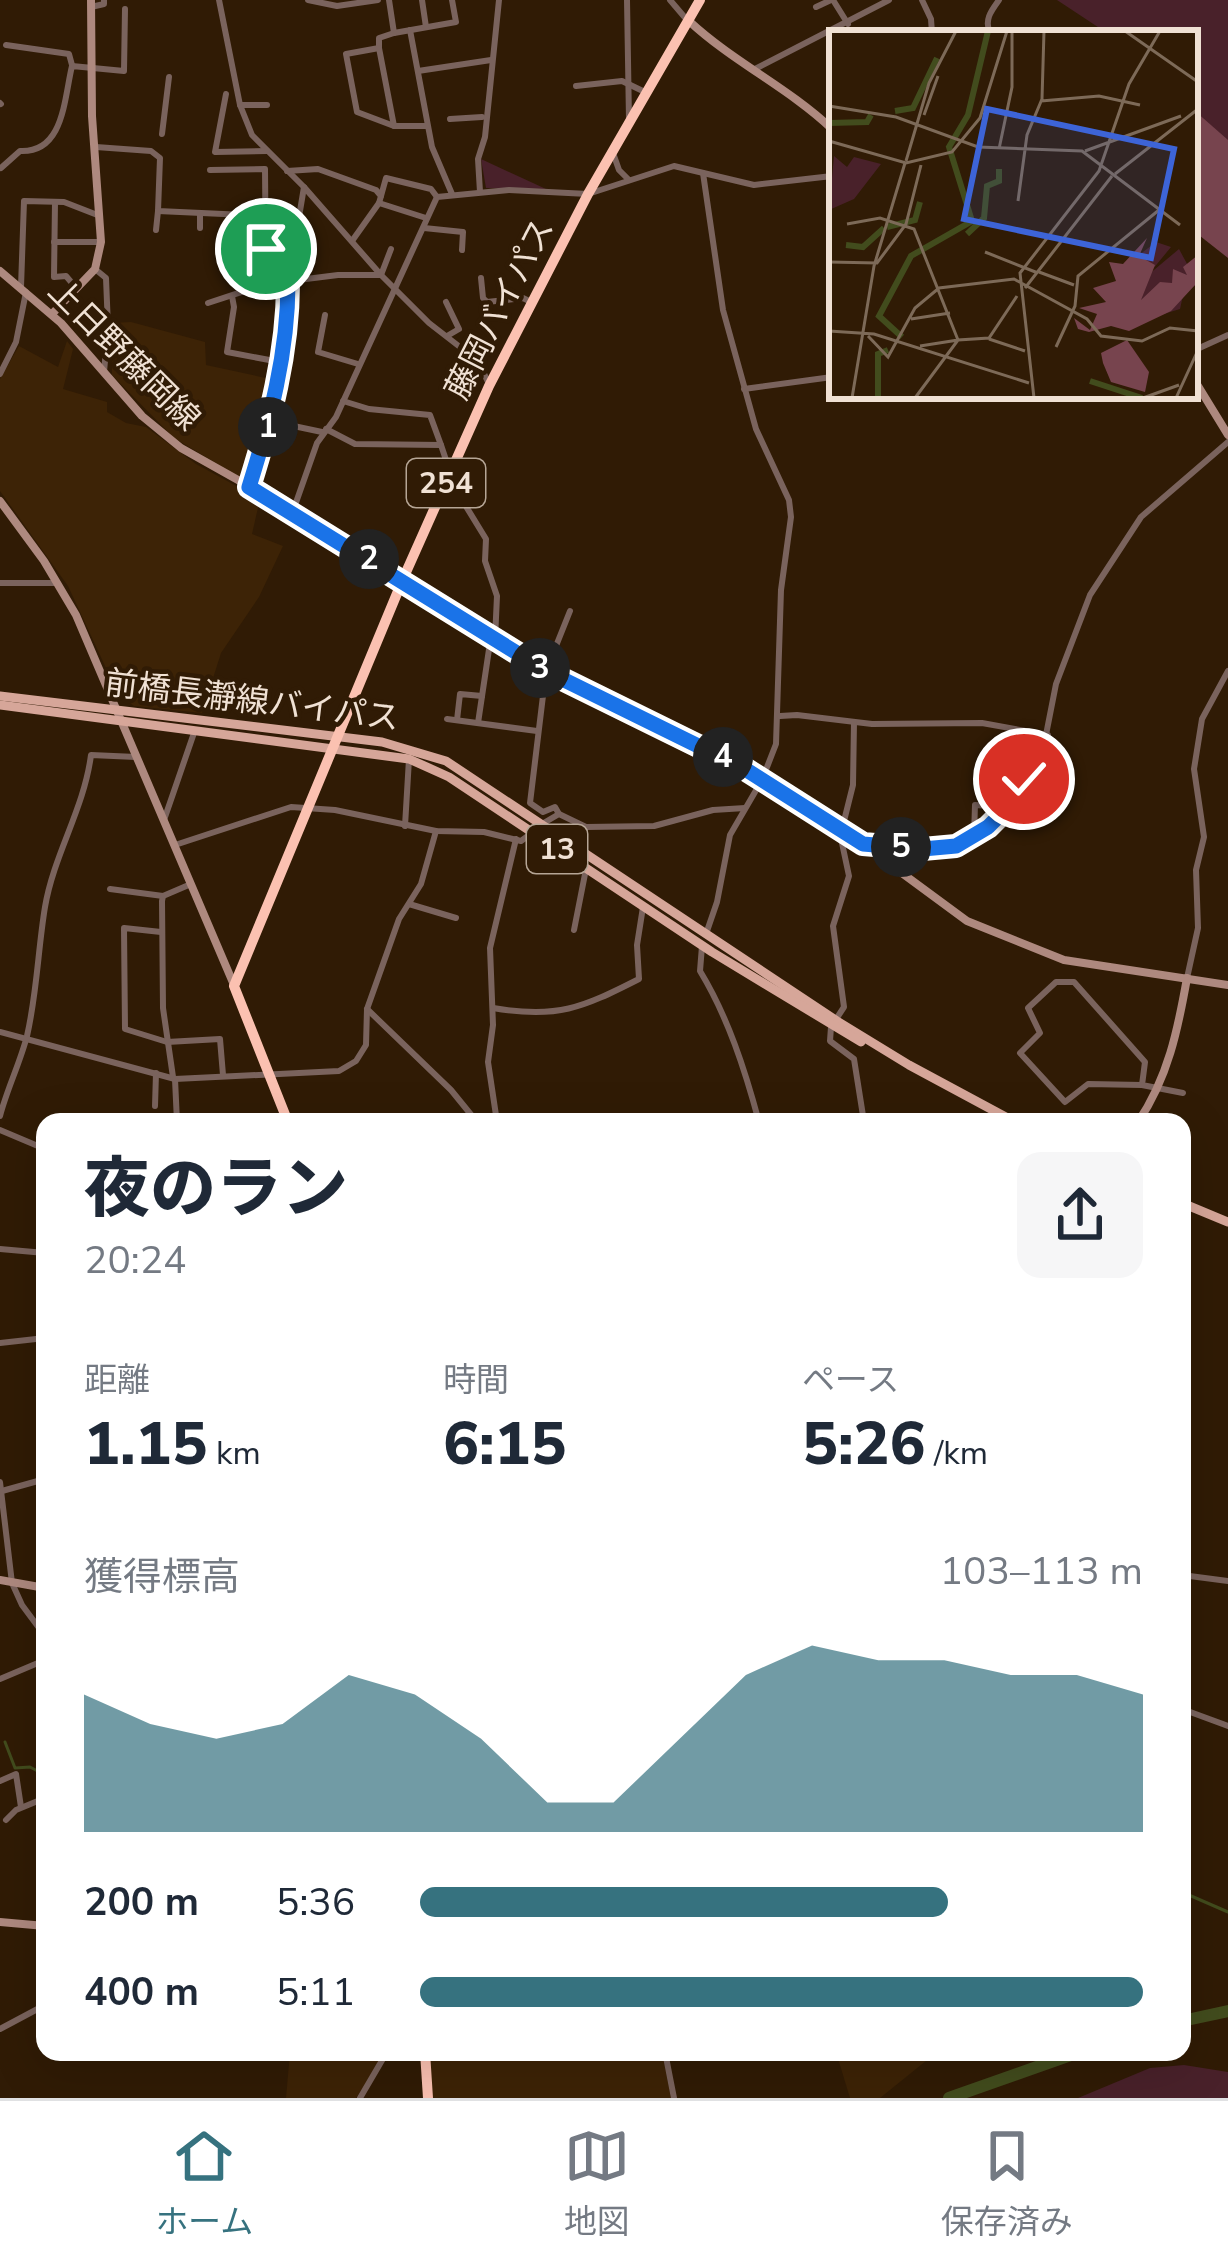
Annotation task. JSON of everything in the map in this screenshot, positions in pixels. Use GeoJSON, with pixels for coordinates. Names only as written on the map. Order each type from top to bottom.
{"type":"FeatureCollection","features":[{"type":"Feature","properties":{"kind":"highway","name":"藤岡バイパス"},"geometry":{"type":"LineString","coordinates":[[234,986],[403,579],[489,386],[588,194],[700,0]]}},
{"type":"Feature","properties":{"kind":"highway"},"geometry":{"type":"LineString","coordinates":[[234,986],[285,1113]]}},
{"type":"Feature","properties":{"kind":"highway"},"geometry":{"type":"LineString","coordinates":[[425,2061],[428,2098]]}},
{"type":"Feature","properties":{"kind":"main road","name":"前橋長瀞線バイパス"},"geometry":{"type":"LineString","coordinates":[[0,701],[336,743],[409,759],[537,829],[834,1024],[999,1113]]}},
{"type":"Feature","properties":{"kind":"main road","name":"前橋長瀞線バイパス"},"geometry":{"type":"LineString","coordinates":[[119,715],[195,730],[396,745],[446,761],[586,868],[704,941]]}},
{"type":"Feature","properties":{"kind":"main road"},"geometry":{"type":"LineString","coordinates":[[1191,1207],[1228,1222]]}},
{"type":"Feature","properties":{"kind":"street"},"geometry":{"type":"LineString","coordinates":[[52,314],[95,269],[101,242],[91,3],[104,4],[104,0]]}},
{"type":"Feature","properties":{"kind":"street"},"geometry":{"type":"LineString","coordinates":[[219,0],[240,105],[252,135],[394,289],[478,361],[489,386]]}},
{"type":"Feature","properties":{"kind":"street"},"geometry":{"type":"LineString","coordinates":[[311,0],[337,6],[378,0]]}},
{"type":"Feature","properties":{"kind":"street"},"geometry":{"type":"LineString","coordinates":[[389,0],[394,33]]}},
{"type":"Feature","properties":{"kind":"street"},"geometry":{"type":"LineString","coordinates":[[422,0],[426,27]]}},
{"type":"Feature","properties":{"kind":"street"},"geometry":{"type":"LineString","coordinates":[[394,125],[379,38],[456,22],[452,0]]}},
{"type":"Feature","properties":{"kind":"street"},"geometry":{"type":"LineString","coordinates":[[480,192],[478,159],[499,0]]}},
{"type":"Feature","properties":{"kind":"street"},"geometry":{"type":"LineString","coordinates":[[627,0],[626,116],[631,123]]}},
{"type":"Feature","properties":{"kind":"street"},"geometry":{"type":"LineString","coordinates":[[670,0],[750,71],[829,126]]}},
{"type":"Feature","properties":{"kind":"street"},"geometry":{"type":"LineString","coordinates":[[816,7],[832,0],[848,24]]}},
{"type":"Feature","properties":{"kind":"street"},"geometry":{"type":"LineString","coordinates":[[922,0],[932,30]]}},
{"type":"Feature","properties":{"kind":"street"},"geometry":{"type":"LineString","coordinates":[[988,30],[989,14],[999,0]]}},
{"type":"Feature","properties":{"kind":"street"},"geometry":{"type":"LineString","coordinates":[[835,30],[888,1]]}},
{"type":"Feature","properties":{"kind":"street"},"geometry":{"type":"LineString","coordinates":[[72,66],[124,71],[125,9]]}},
{"type":"Feature","properties":{"kind":"street"},"geometry":{"type":"LineString","coordinates":[[410,30],[427,126],[452,194]]}},
{"type":"Feature","properties":{"kind":"street"},"geometry":{"type":"LineString","coordinates":[[750,71],[829,33]]}},
{"type":"Feature","properties":{"kind":"street"},"geometry":{"type":"LineString","coordinates":[[1,168],[20,151],[33,152],[50,142],[57,132],[72,66],[69,54],[6,45]]}},
{"type":"Feature","properties":{"kind":"street"},"geometry":{"type":"LineString","coordinates":[[379,47],[346,54],[357,112],[394,125],[427,126]]}},
{"type":"Feature","properties":{"kind":"street"},"geometry":{"type":"LineString","coordinates":[[418,70],[491,60]]}},
{"type":"Feature","properties":{"kind":"street"},"geometry":{"type":"LineString","coordinates":[[163,134],[169,77]]}},
{"type":"Feature","properties":{"kind":"street"},"geometry":{"type":"LineString","coordinates":[[576,86],[628,83],[648,93]]}},
{"type":"Feature","properties":{"kind":"street"},"geometry":{"type":"LineString","coordinates":[[226,94],[215,152],[268,151]]}},
{"type":"Feature","properties":{"kind":"street"},"geometry":{"type":"LineString","coordinates":[[240,105],[267,105]]}},
{"type":"Feature","properties":{"kind":"street"},"geometry":{"type":"LineString","coordinates":[[222,114],[244,118]]}},
{"type":"Feature","properties":{"kind":"street"},"geometry":{"type":"LineString","coordinates":[[450,119],[484,117]]}},
{"type":"Feature","properties":{"kind":"street"},"geometry":{"type":"LineString","coordinates":[[96,147],[152,152],[160,158],[156,230]]}},
{"type":"Feature","properties":{"kind":"street"},"geometry":{"type":"LineString","coordinates":[[464,152],[478,159]]}},
{"type":"Feature","properties":{"kind":"street"},"geometry":{"type":"LineString","coordinates":[[613,153],[629,180]]}},
{"type":"Feature","properties":{"kind":"street"},"geometry":{"type":"LineString","coordinates":[[436,197],[480,192],[588,194],[674,166],[754,185],[829,176]]}},
{"type":"Feature","properties":{"kind":"street"},"geometry":{"type":"LineString","coordinates":[[210,170],[265,169],[266,284]]}},
{"type":"Feature","properties":{"kind":"street"},"geometry":{"type":"LineString","coordinates":[[287,170],[318,169],[371,187],[380,199],[426,218]]}},
{"type":"Feature","properties":{"kind":"street"},"geometry":{"type":"LineString","coordinates":[[704,172],[723,310],[756,429],[789,500],[791,517],[778,627],[776,744],[762,780],[730,835],[700,971],[711,985],[740,1057],[756,1113]]}},
{"type":"Feature","properties":{"kind":"street"},"geometry":{"type":"LineString","coordinates":[[352,241],[380,199],[386,178],[430,189],[436,197]]}},
{"type":"Feature","properties":{"kind":"street"},"geometry":{"type":"LineString","coordinates":[[249,487],[270,421],[288,326],[288,283],[304,187]]}},
{"type":"Feature","properties":{"kind":"street"},"geometry":{"type":"LineString","coordinates":[[293,512],[324,431],[343,401],[436,197]]}},
{"type":"Feature","properties":{"kind":"street"},"geometry":{"type":"LineString","coordinates":[[0,374],[16,342],[24,289],[24,201],[56,202],[100,216]]}},
{"type":"Feature","properties":{"kind":"street"},"geometry":{"type":"LineString","coordinates":[[56,202],[54,277],[66,276],[77,289]]}},
{"type":"Feature","properties":{"kind":"street"},"geometry":{"type":"LineString","coordinates":[[158,211],[265,216]]}},
{"type":"Feature","properties":{"kind":"street"},"geometry":{"type":"LineString","coordinates":[[200,213],[200,228]]}},
{"type":"Feature","properties":{"kind":"street"},"geometry":{"type":"LineString","coordinates":[[424,228],[463,232],[463,250]]}},
{"type":"Feature","properties":{"kind":"street"},"geometry":{"type":"LineString","coordinates":[[54,242],[101,242]]}},
{"type":"Feature","properties":{"kind":"street"},"geometry":{"type":"LineString","coordinates":[[381,275],[392,249]]}},
{"type":"Feature","properties":{"kind":"street"},"geometry":{"type":"LineString","coordinates":[[95,269],[106,278],[109,327],[104,372]]}},
{"type":"Feature","properties":{"kind":"street","name":"上日野藤岡線"},"geometry":{"type":"LineString","coordinates":[[0,271],[52,314],[167,438],[546,671],[762,780],[840,827],[968,921],[1073,963],[1228,985]]}},
{"type":"Feature","properties":{"kind":"street"},"geometry":{"type":"LineString","coordinates":[[208,303],[266,284],[381,275]]}},
{"type":"Feature","properties":{"kind":"street"},"geometry":{"type":"LineString","coordinates":[[481,278],[483,298],[488,302],[523,298],[531,302]]}},
{"type":"Feature","properties":{"kind":"street"},"geometry":{"type":"LineString","coordinates":[[232,296],[227,352],[280,362]]}},
{"type":"Feature","properties":{"kind":"street"},"geometry":{"type":"LineString","coordinates":[[446,302],[459,329],[447,336]]}},
{"type":"Feature","properties":{"kind":"street"},"geometry":{"type":"LineString","coordinates":[[325,316],[318,352],[358,364]]}},
{"type":"Feature","properties":{"kind":"street"},"geometry":{"type":"LineString","coordinates":[[1198,349],[1228,335]]}},
{"type":"Feature","properties":{"kind":"street"},"geometry":{"type":"LineString","coordinates":[[744,389],[829,377]]}},
{"type":"Feature","properties":{"kind":"street"},"geometry":{"type":"LineString","coordinates":[[863,844],[956,846],[1007,807],[1043,751],[1056,684],[1082,614],[1119,546],[1141,517],[1228,439],[1198,386]]}},
{"type":"Feature","properties":{"kind":"street"},"geometry":{"type":"LineString","coordinates":[[343,401],[368,409],[430,415],[449,475],[486,539],[485,561],[497,596],[478,723]]}},
{"type":"Feature","properties":{"kind":"street"},"geometry":{"type":"LineString","coordinates":[[270,421],[324,431],[356,445],[441,445]]}},
{"type":"Feature","properties":{"kind":"street"},"geometry":{"type":"LineString","coordinates":[[0,501],[58,584],[234,986]]}},
{"type":"Feature","properties":{"kind":"street"},"geometry":{"type":"LineString","coordinates":[[0,583],[58,584]]}},
{"type":"Feature","properties":{"kind":"street"},"geometry":{"type":"LineString","coordinates":[[570,611],[546,671],[530,803],[541,812],[555,806],[559,814],[586,827],[654,826],[713,810],[745,808]]}},
{"type":"Feature","properties":{"kind":"street"},"geometry":{"type":"LineString","coordinates":[[1143,1113],[1172,1050],[1198,928],[1196,870],[1204,837],[1194,784],[1197,746],[1213,694],[1228,671]]}},
{"type":"Feature","properties":{"kind":"street"},"geometry":{"type":"LineString","coordinates":[[457,720],[460,694],[482,696]]}},
{"type":"Feature","properties":{"kind":"street"},"geometry":{"type":"LineString","coordinates":[[780,716],[982,723],[1048,735]]}},
{"type":"Feature","properties":{"kind":"street"},"geometry":{"type":"LineString","coordinates":[[447,719],[537,731]]}},
{"type":"Feature","properties":{"kind":"street"},"geometry":{"type":"LineString","coordinates":[[854,722],[854,785],[840,827],[849,876],[832,926],[844,1007],[834,1024],[832,1046],[854,1059],[863,1113]]}},
{"type":"Feature","properties":{"kind":"street"},"geometry":{"type":"LineString","coordinates":[[164,820],[195,730]]}},
{"type":"Feature","properties":{"kind":"street"},"geometry":{"type":"LineString","coordinates":[[0,1116],[26,1038],[45,908],[83,799],[91,755],[136,757]]}},
{"type":"Feature","properties":{"kind":"street"},"geometry":{"type":"LineString","coordinates":[[405,826],[409,759]]}},
{"type":"Feature","properties":{"kind":"street"},"geometry":{"type":"LineString","coordinates":[[974,836],[975,805],[1007,807]]}},
{"type":"Feature","properties":{"kind":"street"},"geometry":{"type":"LineString","coordinates":[[175,845],[291,807],[524,840],[559,814]]}},
{"type":"Feature","properties":{"kind":"street"},"geometry":{"type":"LineString","coordinates":[[0,1032],[174,1078],[329,1074],[352,1063],[366,1045],[368,1009],[421,884],[436,831]]}},
{"type":"Feature","properties":{"kind":"street"},"geometry":{"type":"LineString","coordinates":[[496,1113],[488,1062],[493,1008],[490,948],[516,839]]}},
{"type":"Feature","properties":{"kind":"street"},"geometry":{"type":"LineString","coordinates":[[574,930],[586,868]]}},
{"type":"Feature","properties":{"kind":"street"},"geometry":{"type":"LineString","coordinates":[[110,889],[163,896],[191,884]]}},
{"type":"Feature","properties":{"kind":"street"},"geometry":{"type":"LineString","coordinates":[[163,896],[167,1042],[176,1113]]}},
{"type":"Feature","properties":{"kind":"street"},"geometry":{"type":"LineString","coordinates":[[409,904],[456,918]]}},
{"type":"Feature","properties":{"kind":"street"},"geometry":{"type":"LineString","coordinates":[[493,1008],[533,1015],[576,1008],[639,980],[637,945],[643,907]]}},
{"type":"Feature","properties":{"kind":"street"},"geometry":{"type":"LineString","coordinates":[[161,932],[124,928],[125,1029],[167,1042],[220,1039],[223,1075]]}},
{"type":"Feature","properties":{"kind":"street"},"geometry":{"type":"LineString","coordinates":[[1073,963],[1073,982],[1145,1062],[1142,1085]]}},
{"type":"Feature","properties":{"kind":"street"},"geometry":{"type":"LineString","coordinates":[[1073,982],[1056,982],[1028,1008],[1040,1033],[1020,1053],[1065,1102],[1088,1084],[1142,1085],[1183,1093]]}},
{"type":"Feature","properties":{"kind":"street"},"geometry":{"type":"LineString","coordinates":[[368,1009],[470,1113]]}},
{"type":"Feature","properties":{"kind":"street"},"geometry":{"type":"LineString","coordinates":[[155,1106],[156,1073]]}},
{"type":"Feature","properties":{"kind":"street"},"geometry":{"type":"LineString","coordinates":[[0,1130],[36,1145]]}},
{"type":"Feature","properties":{"kind":"street"},"geometry":{"type":"LineString","coordinates":[[0,1249],[36,1252]]}},
{"type":"Feature","properties":{"kind":"street"},"geometry":{"type":"LineString","coordinates":[[0,1343],[36,1339]]}},
{"type":"Feature","properties":{"kind":"street"},"geometry":{"type":"LineString","coordinates":[[36,1480],[1,1486],[12,1582],[36,1624]]}},
{"type":"Feature","properties":{"kind":"street"},"geometry":{"type":"LineString","coordinates":[[1191,1576],[1228,1581]]}},
{"type":"Feature","properties":{"kind":"street"},"geometry":{"type":"LineString","coordinates":[[0,1580],[36,1586]]}},
{"type":"Feature","properties":{"kind":"street"},"geometry":{"type":"LineString","coordinates":[[0,1679],[36,1664]]}},
{"type":"Feature","properties":{"kind":"street"},"geometry":{"type":"LineString","coordinates":[[1191,1712],[1228,1726]]}},
{"type":"Feature","properties":{"kind":"street"},"geometry":{"type":"LineString","coordinates":[[0,1781],[16,1774],[21,1807]]}},
{"type":"Feature","properties":{"kind":"street"},"geometry":{"type":"LineString","coordinates":[[6,1820],[36,1801]]}},
{"type":"Feature","properties":{"kind":"street"},"geometry":{"type":"LineString","coordinates":[[0,1922],[36,1925]]}},
{"type":"Feature","properties":{"kind":"street"},"geometry":{"type":"LineString","coordinates":[[0,2029],[36,2010]]}},
{"type":"Feature","properties":{"kind":"street"},"geometry":{"type":"LineString","coordinates":[[360,2098],[382,2061]]}},
{"type":"Feature","properties":{"kind":"street"},"geometry":{"type":"LineString","coordinates":[[667,2061],[674,2098]]}},
{"type":"Feature","properties":{"kind":"shaded area"},"geometry":{"type":"Polygon","coordinates":[[[1057,0],[1228,0],[1228,144],[1198,118],[1198,30],[1102,30],[1057,0]]]}},
{"type":"Feature","properties":{"kind":"shaded area"},"geometry":{"type":"Polygon","coordinates":[[[1198,114],[1228,140],[1228,258],[1198,234],[1198,114]]]}},
{"type":"Feature","properties":{"kind":"shaded area"},"geometry":{"type":"Polygon","coordinates":[[[481,159],[546,189],[486,188],[481,159]]]}},
{"type":"Feature","properties":{"kind":"shaded area"},"geometry":{"type":"Polygon","coordinates":[[[131,322],[205,342],[206,365],[275,380],[248,482],[174,438],[112,375],[112,323],[131,322]]]}},
{"type":"Feature","properties":{"kind":"shaded area"},"geometry":{"type":"Polygon","coordinates":[[[67,341],[73,349],[63,389],[107,402],[107,412],[146,427],[196,464],[260,499],[252,534],[283,546],[259,597],[221,653],[202,713],[134,706],[118,694],[68,586],[0,491],[0,379],[19,346],[58,367],[67,341]]]}},
{"type":"Feature","properties":{"kind":"shaded area"},"geometry":{"type":"Polygon","coordinates":[[[289,2061],[379,2061],[356,2098],[286,2098],[289,2061]]]}},
{"type":"Feature","properties":{"kind":"shaded area"},"geometry":{"type":"Polygon","coordinates":[[[430,2061],[664,2061],[671,2098],[433,2098],[430,2061]]]}},
{"type":"Feature","properties":{"kind":"shaded area"},"geometry":{"type":"Polygon","coordinates":[[[839,2061],[926,2061],[880,2098],[850,2098],[839,2061]]]}},
{"type":"Feature","properties":{"kind":"shaded area"},"geometry":{"type":"Polygon","coordinates":[[[1184,2065],[1228,2072],[1228,2098],[1078,2098],[1150,2068],[1184,2065]]]}},
{"type":"Feature","properties":{"kind":"waterway"},"geometry":{"type":"LineString","coordinates":[[5,1742],[15,1768],[36,1770]]}},
{"type":"Feature","properties":{"kind":"waterway"},"geometry":{"type":"LineString","coordinates":[[1191,1896],[1228,1912]]}},
{"type":"Feature","properties":{"kind":"waterway"},"geometry":{"type":"LineString","coordinates":[[1191,2019],[1228,2011]]}},
{"type":"Feature","properties":{"kind":"waterway"},"geometry":{"type":"LineString","coordinates":[[949,2098],[1054,2061]]}},
{"type":"Feature","properties":{"kind":"route"},"geometry":{"type":"LineString","coordinates":[[266,249],[266,284],[288,283],[288,326],[270,421],[249,487],[546,671],[745,769],[863,844],[923,849],[956,846],[988,827],[1024,779]]}}]}
